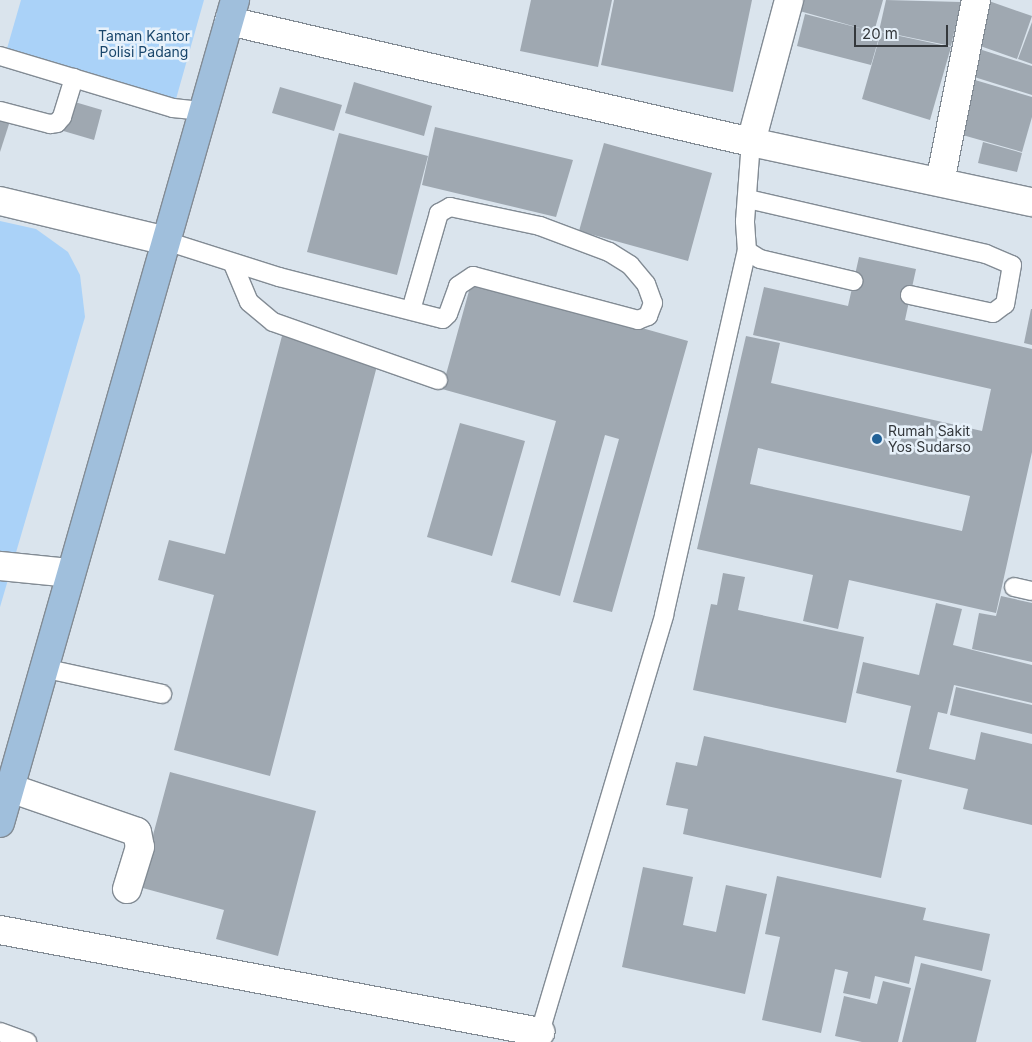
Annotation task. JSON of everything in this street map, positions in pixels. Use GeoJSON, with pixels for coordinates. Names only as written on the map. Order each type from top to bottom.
{"type":"FeatureCollection","features":[{"type":"Feature","properties":{"kind":"main road"},"geometry":{"type":"LineString","coordinates":[[0,823],[232,10]]}},
{"type":"Feature","properties":{"kind":"street"},"geometry":{"type":"LineString","coordinates":[[751,142],[789,0]]}},
{"type":"Feature","properties":{"kind":"street"},"geometry":{"type":"LineString","coordinates":[[940,182],[976,0]]}},
{"type":"Feature","properties":{"kind":"street"},"geometry":{"type":"LineString","coordinates":[[232,10],[751,142],[1032,202]]}},
{"type":"Feature","properties":{"kind":"street"},"geometry":{"type":"LineString","coordinates":[[0,201],[166,241]]}},
{"type":"Feature","properties":{"kind":"street"},"geometry":{"type":"LineString","coordinates":[[0,566],[70,573]]}},
{"type":"Feature","properties":{"kind":"street"},"geometry":{"type":"LineString","coordinates":[[10,788],[127,826],[137,832],[140,847],[127,889]]}},
{"type":"Feature","properties":{"kind":"street"},"geometry":{"type":"LineString","coordinates":[[0,930],[540,1032]]}},
{"type":"Feature","properties":{"kind":"lane"},"geometry":{"type":"LineString","coordinates":[[0,56],[173,108],[203,111]]}},
{"type":"Feature","properties":{"kind":"lane"},"geometry":{"type":"LineString","coordinates":[[0,111],[50,124],[57,122],[62,117],[74,78]]}},
{"type":"Feature","properties":{"kind":"lane"},"geometry":{"type":"LineString","coordinates":[[540,1032],[664,615],[747,251],[744,222],[748,199],[751,142]]}},
{"type":"Feature","properties":{"kind":"lane"},"geometry":{"type":"LineString","coordinates":[[748,199],[986,254],[1012,265],[1005,304],[992,313],[910,295]]}},
{"type":"Feature","properties":{"kind":"lane"},"geometry":{"type":"LineString","coordinates":[[166,241],[233,264],[445,319],[458,286],[472,276],[638,320],[648,316],[653,303],[646,284],[630,265],[609,252],[540,226],[450,207],[439,212],[411,310]]}},
{"type":"Feature","properties":{"kind":"lane"},"geometry":{"type":"LineString","coordinates":[[747,251],[754,258],[853,281]]}},
{"type":"Feature","properties":{"kind":"lane"},"geometry":{"type":"LineString","coordinates":[[233,264],[248,302],[268,319],[438,380]]}},
{"type":"Feature","properties":{"kind":"lane"},"geometry":{"type":"LineString","coordinates":[[1014,587],[1032,591]]}},
{"type":"Feature","properties":{"kind":"lane"},"geometry":{"type":"LineString","coordinates":[[43,668],[162,694]]}},
{"type":"Feature","properties":{"kind":"lane"},"geometry":{"type":"LineString","coordinates":[[0,1032],[27,1042]]}},
{"type":"Feature","properties":{"kind":"green space","name":"Taman Kantor Polisi Padang"},"geometry":{"type":"Polygon","coordinates":[[[21,0],[204,0],[176,99],[6,52],[21,0]]]}},
{"type":"Feature","properties":{"kind":"green space"},"geometry":{"type":"Polygon","coordinates":[[[0,221],[36,229],[68,252],[80,275],[85,317],[0,607],[0,221]]]}},
{"type":"Feature","properties":{"kind":"building"},"geometry":{"type":"Polygon","coordinates":[[[531,0],[612,0],[598,67],[520,51],[531,0]]]}},
{"type":"Feature","properties":{"kind":"building"},"geometry":{"type":"Polygon","coordinates":[[[614,0],[752,0],[733,92],[601,65],[614,0]]]}},
{"type":"Feature","properties":{"kind":"building"},"geometry":{"type":"Polygon","coordinates":[[[791,0],[883,0],[874,32],[880,34],[871,65],[797,46],[805,14],[867,30],[789,8],[791,0]]]}},
{"type":"Feature","properties":{"kind":"building"},"geometry":{"type":"Polygon","coordinates":[[[886,0],[961,2],[951,46],[879,31],[886,0]]]}},
{"type":"Feature","properties":{"kind":"building"},"geometry":{"type":"Polygon","coordinates":[[[986,0],[1032,16],[1017,59],[969,42],[986,0]]]}},
{"type":"Feature","properties":{"kind":"building"},"geometry":{"type":"Polygon","coordinates":[[[1032,22],[1032,64],[1018,59],[1032,22]]]}},
{"type":"Feature","properties":{"kind":"building"},"geometry":{"type":"Polygon","coordinates":[[[881,32],[951,47],[930,120],[862,99],[881,32]]]}},
{"type":"Feature","properties":{"kind":"building"},"geometry":{"type":"Polygon","coordinates":[[[976,48],[1032,66],[1032,95],[968,75],[976,48]]]}},
{"type":"Feature","properties":{"kind":"building"},"geometry":{"type":"Polygon","coordinates":[[[975,80],[1032,97],[1032,117],[1022,152],[959,134],[975,80]]]}},
{"type":"Feature","properties":{"kind":"building"},"geometry":{"type":"Polygon","coordinates":[[[354,82],[432,106],[424,136],[345,113],[354,82]]]}},
{"type":"Feature","properties":{"kind":"building"},"geometry":{"type":"Polygon","coordinates":[[[280,87],[342,105],[334,131],[272,113],[280,87]]]}},
{"type":"Feature","properties":{"kind":"building"},"geometry":{"type":"Polygon","coordinates":[[[68,100],[102,110],[94,140],[60,130],[68,100]]]}},
{"type":"Feature","properties":{"kind":"building"},"geometry":{"type":"Polygon","coordinates":[[[0,117],[10,121],[0,152],[0,117]]]}},
{"type":"Feature","properties":{"kind":"building"},"geometry":{"type":"Polygon","coordinates":[[[435,127],[573,160],[556,217],[422,185],[435,127]]]}},
{"type":"Feature","properties":{"kind":"building"},"geometry":{"type":"Polygon","coordinates":[[[339,133],[428,156],[397,275],[307,252],[339,133]]]}},
{"type":"Feature","properties":{"kind":"building"},"geometry":{"type":"Polygon","coordinates":[[[983,142],[1022,153],[1017,172],[978,163],[983,142]]]}},
{"type":"Feature","properties":{"kind":"building"},"geometry":{"type":"Polygon","coordinates":[[[604,143],[712,173],[688,261],[579,231],[604,143]]]}},
{"type":"Feature","properties":{"kind":"building","name":"Rumah Sakit Yos Sudarso"},"geometry":{"type":"Polygon","coordinates":[[[859,257],[916,269],[905,320],[1032,349],[1032,452],[996,613],[849,580],[838,629],[803,621],[813,575],[697,549],[746,336],[780,343],[771,383],[982,431],[991,389],[753,335],[764,287],[848,306],[859,257]],[[758,448],[750,484],[962,531],[970,496],[758,448]]]}},
{"type":"Feature","properties":{"kind":"building"},"geometry":{"type":"Polygon","coordinates":[[[472,280],[688,341],[612,612],[573,602],[619,439],[605,435],[560,596],[511,582],[556,421],[442,389],[472,280]]]}},
{"type":"Feature","properties":{"kind":"building"},"geometry":{"type":"Polygon","coordinates":[[[1032,309],[1032,345],[1024,343],[1032,309]]]}},
{"type":"Feature","properties":{"kind":"building"},"geometry":{"type":"Polygon","coordinates":[[[283,332],[378,362],[270,776],[174,750],[214,595],[158,580],[169,540],[225,554],[283,332]]]}},
{"type":"Feature","properties":{"kind":"building"},"geometry":{"type":"Polygon","coordinates":[[[460,423],[525,441],[492,556],[427,537],[460,423]]]}},
{"type":"Feature","properties":{"kind":"building"},"geometry":{"type":"Polygon","coordinates":[[[723,573],[745,577],[738,610],[864,637],[846,723],[693,690],[711,604],[717,605],[723,573]]]}},
{"type":"Feature","properties":{"kind":"building"},"geometry":{"type":"Polygon","coordinates":[[[1001,596],[1032,603],[1032,662],[972,649],[979,613],[996,616],[1001,596]]]}},
{"type":"Feature","properties":{"kind":"building"},"geometry":{"type":"Polygon","coordinates":[[[936,603],[962,609],[953,645],[1032,665],[1032,703],[954,685],[947,714],[938,712],[929,749],[975,760],[981,732],[1032,744],[1032,825],[963,809],[968,789],[896,772],[911,706],[856,693],[863,662],[919,675],[936,603]]]}},
{"type":"Feature","properties":{"kind":"building"},"geometry":{"type":"Polygon","coordinates":[[[956,687],[1032,705],[1032,734],[950,715],[956,687]]]}},
{"type":"Feature","properties":{"kind":"building"},"geometry":{"type":"Polygon","coordinates":[[[704,736],[902,780],[881,878],[683,834],[688,809],[666,805],[676,762],[697,766],[704,736]]]}},
{"type":"Feature","properties":{"kind":"building"},"geometry":{"type":"Polygon","coordinates":[[[170,772],[316,811],[278,956],[216,939],[224,910],[139,887],[170,772]]]}},
{"type":"Feature","properties":{"kind":"building"},"geometry":{"type":"Polygon","coordinates":[[[643,867],[693,877],[683,925],[716,932],[726,885],[767,894],[745,994],[622,967],[643,867]]]}},
{"type":"Feature","properties":{"kind":"building"},"geometry":{"type":"Polygon","coordinates":[[[777,876],[926,908],[923,920],[990,934],[982,971],[915,956],[909,984],[875,976],[870,999],[843,993],[848,972],[835,969],[821,1033],[762,1020],[780,937],[765,934],[777,876]]]}},
{"type":"Feature","properties":{"kind":"building"},"geometry":{"type":"Polygon","coordinates":[[[921,963],[991,980],[976,1042],[902,1042],[921,963]]]}},
{"type":"Feature","properties":{"kind":"building"},"geometry":{"type":"Polygon","coordinates":[[[883,981],[911,988],[898,1042],[862,1042],[835,1036],[844,996],[877,1004],[883,981]]]}},
{"type":"Feature","properties":{"kind":"place","name":"Rumah Sakit Yos Sudarso"},"geometry":{"type":"Point","coordinates":[877,439]}}]}
